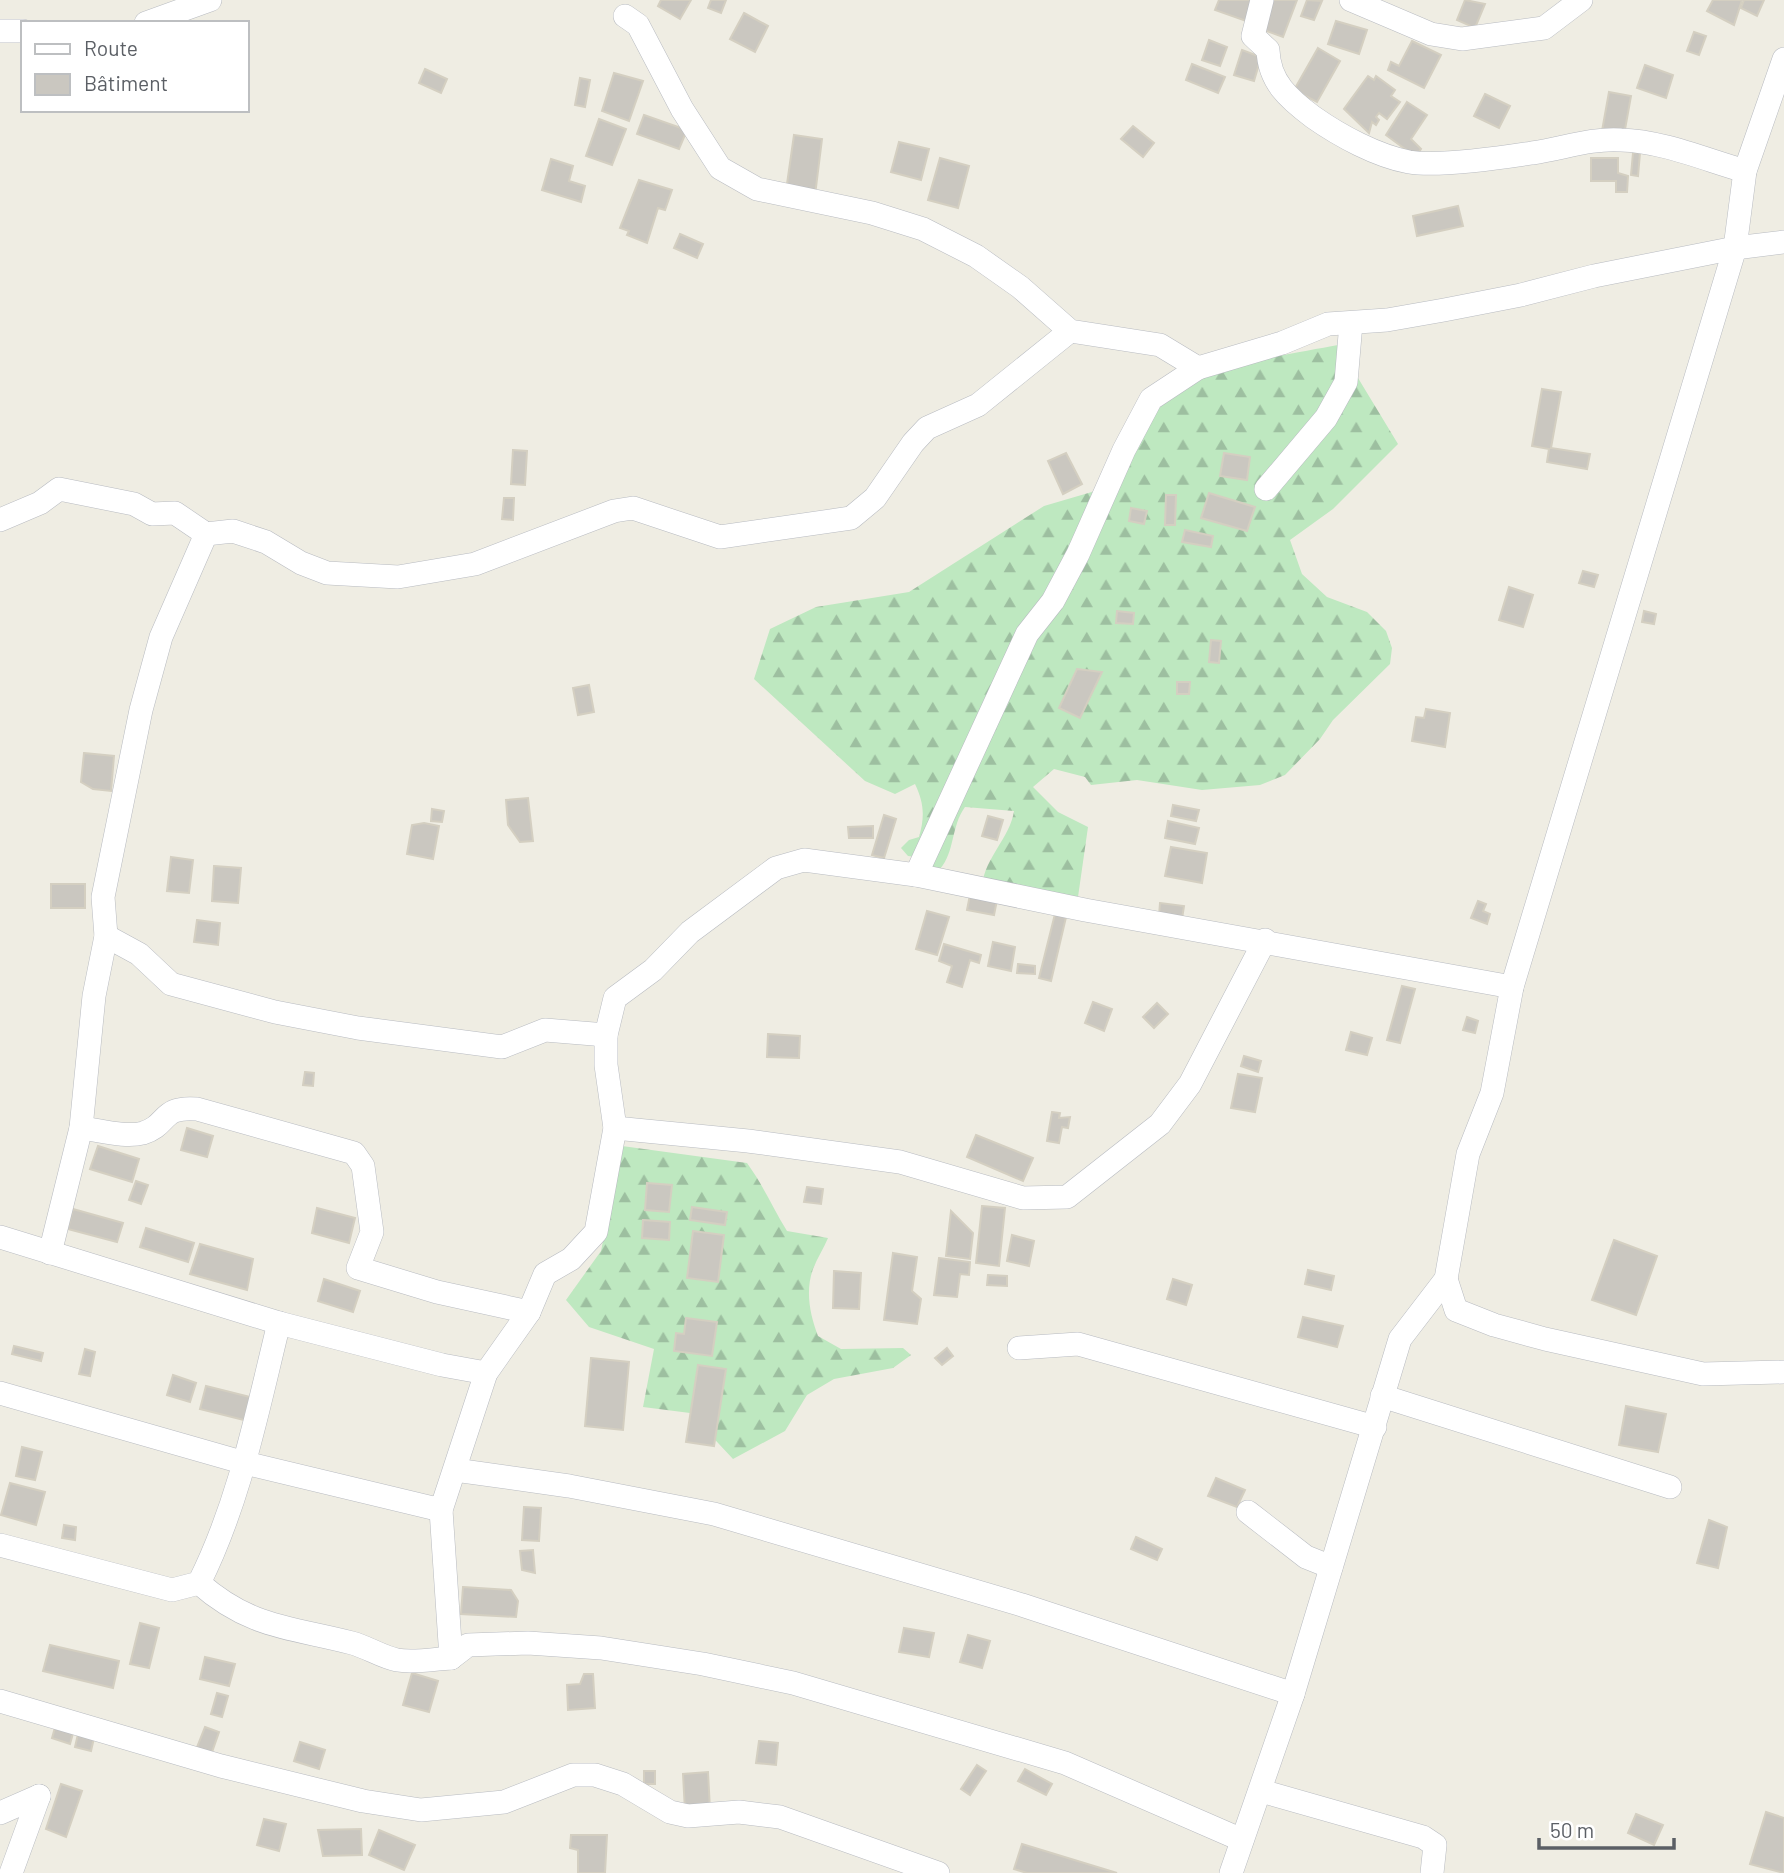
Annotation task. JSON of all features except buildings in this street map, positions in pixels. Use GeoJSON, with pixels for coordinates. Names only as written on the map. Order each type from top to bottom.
{"type":"FeatureCollection","features":[{"type":"Feature","properties":{"kind":"street"},"geometry":{"type":"LineString","coordinates":[[152,21],[210,0]]}},
{"type":"Feature","properties":{"kind":"street"},"geometry":{"type":"LineString","coordinates":[[1262,0],[1253,36],[1268,50],[1269,70],[1290,100],[1330,129],[1388,156],[1412,163],[1465,160],[1532,153],[1598,139],[1625,139],[1745,171]]}},
{"type":"Feature","properties":{"kind":"street"},"geometry":{"type":"LineString","coordinates":[[1351,0],[1431,34],[1462,39],[1544,28],[1581,0]]}},
{"type":"Feature","properties":{"kind":"street"},"geometry":{"type":"LineString","coordinates":[[625,16],[638,25],[682,109],[720,168],[757,189],[872,213],[923,229],[998,272],[1070,331],[1160,345],[1198,368]]}},
{"type":"Feature","properties":{"kind":"street"},"geometry":{"type":"LineString","coordinates":[[0,31],[21,31]]}},
{"type":"Feature","properties":{"kind":"street"},"geometry":{"type":"LineString","coordinates":[[1231,1873],[1293,1693],[1400,1339],[1446,1279],[1468,1154],[1492,1093],[1512,987],[1735,248],[1745,171],[1784,59]]}},
{"type":"Feature","properties":{"kind":"street"},"geometry":{"type":"LineString","coordinates":[[916,875],[1027,634],[1053,601],[1078,554],[1124,450],[1151,399],[1198,368],[1282,343],[1328,324],[1387,320],[1521,295],[1594,276],[1735,248],[1784,242]]}},
{"type":"Feature","properties":{"kind":"street"},"geometry":{"type":"LineString","coordinates":[[1266,489],[1326,418],[1346,382],[1351,323]]}},
{"type":"Feature","properties":{"kind":"street"},"geometry":{"type":"LineString","coordinates":[[0,520],[40,503],[59,489],[134,503],[152,514],[175,513],[206,534],[233,531],[266,542],[301,563],[327,573],[398,577],[475,564],[614,511],[633,508],[720,537],[851,518],[875,498],[913,443],[927,428],[978,405],[1070,331]]}},
{"type":"Feature","properties":{"kind":"street"},"geometry":{"type":"LineString","coordinates":[[50,1253],[81,1129],[94,996],[106,936],[103,897],[141,710],[160,637],[206,534]]}},
{"type":"Feature","properties":{"kind":"street"},"geometry":{"type":"LineString","coordinates":[[451,1658],[441,1510],[486,1373],[529,1312],[545,1274],[571,1259],[597,1231],[615,1129],[606,1065],[606,1035],[615,999],[653,970],[690,932],[776,868],[804,860],[916,875],[1085,910],[1265,940],[1512,987]]}},
{"type":"Feature","properties":{"kind":"street"},"geometry":{"type":"LineString","coordinates":[[106,936],[139,954],[171,984],[275,1012],[346,1026],[502,1047],[545,1030],[606,1035]]}},
{"type":"Feature","properties":{"kind":"street"},"geometry":{"type":"LineString","coordinates":[[615,1129],[747,1141],[900,1162],[1023,1198],[1067,1197],[1160,1124],[1190,1084],[1265,940]]}},
{"type":"Feature","properties":{"kind":"street"},"geometry":{"type":"LineString","coordinates":[[81,1129],[142,1133],[153,1128],[168,1113],[180,1108],[197,1109],[354,1153],[363,1166],[372,1232],[358,1268],[437,1292],[529,1312]]}},
{"type":"Feature","properties":{"kind":"street"},"geometry":{"type":"LineString","coordinates":[[0,1237],[279,1323],[442,1366],[486,1373]]}},
{"type":"Feature","properties":{"kind":"street"},"geometry":{"type":"LineString","coordinates":[[1446,1279],[1456,1310],[1494,1325],[1703,1374],[1784,1372]]}},
{"type":"Feature","properties":{"kind":"street"},"geometry":{"type":"LineString","coordinates":[[0,1545],[172,1590],[199,1583],[220,1540],[245,1463],[279,1323]]}},
{"type":"Feature","properties":{"kind":"street"},"geometry":{"type":"LineString","coordinates":[[1019,1348],[1078,1344],[1375,1427]]}},
{"type":"Feature","properties":{"kind":"street"},"geometry":{"type":"LineString","coordinates":[[0,1393],[245,1463],[441,1510]]}},
{"type":"Feature","properties":{"kind":"street"},"geometry":{"type":"LineString","coordinates":[[1382,1396],[1670,1487]]}},
{"type":"Feature","properties":{"kind":"street"},"geometry":{"type":"LineString","coordinates":[[455,1470],[569,1486],[714,1514],[1022,1605],[1293,1693]]}},
{"type":"Feature","properties":{"kind":"street"},"geometry":{"type":"LineString","coordinates":[[1248,1512],[1306,1557],[1331,1567]]}},
{"type":"Feature","properties":{"kind":"street"},"geometry":{"type":"LineString","coordinates":[[199,1583],[222,1604],[254,1619],[298,1633],[353,1643],[398,1660],[451,1658],[468,1645],[528,1643],[704,1664],[793,1683],[1065,1763],[1242,1840]]}},
{"type":"Feature","properties":{"kind":"street"},"geometry":{"type":"LineString","coordinates":[[0,1701],[221,1766],[363,1801],[421,1810],[504,1802],[573,1775],[595,1775],[623,1784],[670,1812],[688,1816],[738,1812],[780,1817],[938,1873]]}},
{"type":"Feature","properties":{"kind":"street"},"geometry":{"type":"LineString","coordinates":[[1261,1791],[1423,1837],[1435,1844],[1432,1873]]}},
{"type":"Feature","properties":{"kind":"street"},"geometry":{"type":"LineString","coordinates":[[0,1813],[39,1796],[11,1873]]}},
{"type":"Feature","properties":{"kind":"green space"},"geometry":{"type":"Polygon","coordinates":[[[1338,345],[1398,444],[1333,509],[1290,540],[1302,574],[1327,597],[1367,612],[1386,631],[1392,648],[1390,664],[1333,720],[1320,739],[1285,775],[1260,785],[1202,790],[1137,780],[1091,785],[1085,777],[1054,769],[1033,787],[1058,812],[1088,827],[1077,904],[982,886],[988,866],[1008,830],[1014,811],[965,807],[957,822],[948,855],[940,869],[919,863],[916,857],[908,856],[901,848],[909,840],[919,837],[922,823],[922,804],[915,784],[895,794],[865,781],[754,679],[770,629],[816,607],[909,592],[1044,506],[1119,484],[1136,439],[1149,414],[1164,398],[1184,385],[1236,366],[1338,345]]]}},
{"type":"Feature","properties":{"kind":"green space"},"geometry":{"type":"Polygon","coordinates":[[[622,1146],[747,1163],[787,1231],[828,1238],[813,1269],[809,1286],[811,1311],[818,1336],[841,1349],[903,1348],[911,1355],[893,1368],[834,1379],[807,1395],[785,1431],[733,1459],[690,1413],[643,1407],[654,1349],[589,1327],[566,1300],[601,1251],[622,1146]]]}}]}
